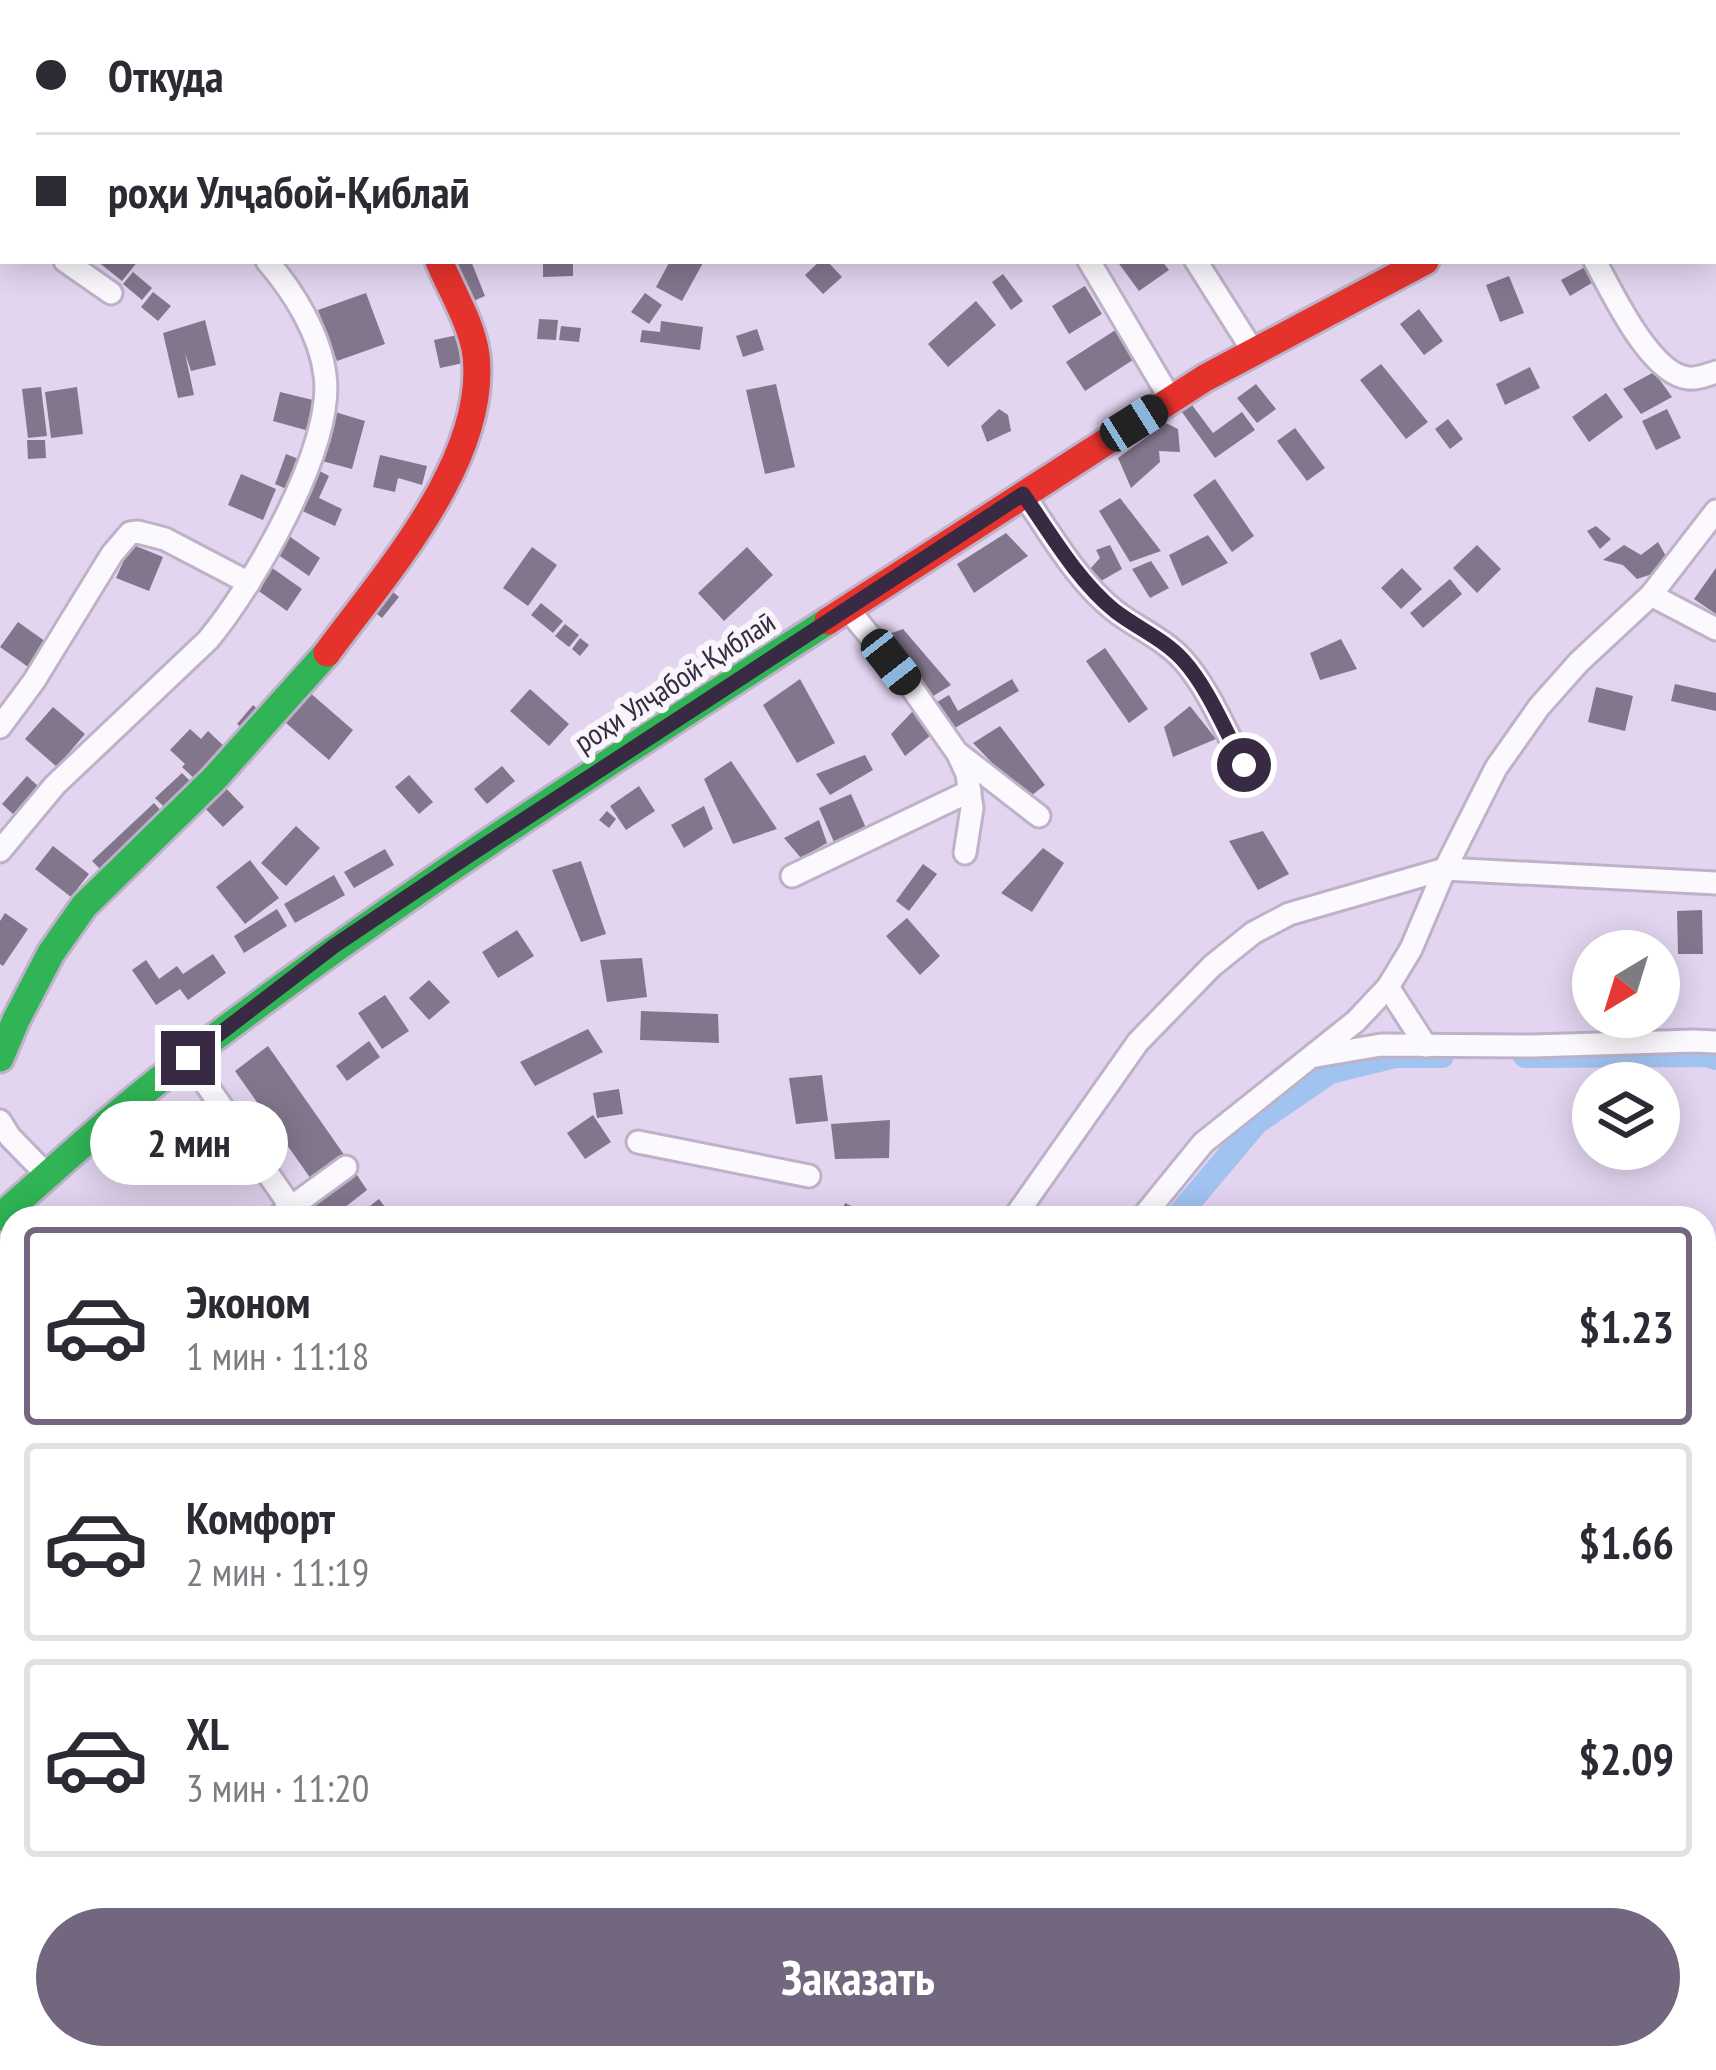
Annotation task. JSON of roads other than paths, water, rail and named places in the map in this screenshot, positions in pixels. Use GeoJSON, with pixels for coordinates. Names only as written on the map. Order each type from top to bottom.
{"type":"FeatureCollection","features":[{"type":"Feature","properties":{"kind":"street"},"geometry":{"type":"LineString","coordinates":[[69,264],[111,292]]}},
{"type":"Feature","properties":{"kind":"street"},"geometry":{"type":"LineString","coordinates":[[0,850],[55,785],[208,640],[277,534],[315,448],[326,403],[325,372],[311,330],[288,286],[270,264]]}},
{"type":"Feature","properties":{"kind":"street"},"geometry":{"type":"LineString","coordinates":[[0,1058],[51,953],[84,906],[214,778],[314,670],[422,523],[453,472],[472,411],[476,356],[440,264]]}},
{"type":"Feature","properties":{"kind":"street"},"geometry":{"type":"LineString","coordinates":[[1091,264],[1171,400]]}},
{"type":"Feature","properties":{"kind":"street"},"geometry":{"type":"LineString","coordinates":[[1198,264],[1253,351]]}},
{"type":"Feature","properties":{"kind":"street","name":"роҳи Улҷабой-Қиблаӣ"},"geometry":{"type":"LineString","coordinates":[[13,1206],[155,1083],[334,946],[517,823],[1171,400],[1419,264]]}},
{"type":"Feature","properties":{"kind":"street"},"geometry":{"type":"LineString","coordinates":[[1597,264],[1638,334],[1667,369],[1692,379],[1716,372]]}},
{"type":"Feature","properties":{"kind":"street"},"geometry":{"type":"LineString","coordinates":[[1023,494],[1092,588],[1114,610],[1183,660],[1244,765]]}},
{"type":"Feature","properties":{"kind":"street"},"geometry":{"type":"LineString","coordinates":[[1152,1206],[1203,1143],[1356,1021],[1388,987],[1411,950],[1496,768],[1539,707],[1651,595],[1716,512]]}},
{"type":"Feature","properties":{"kind":"street"},"geometry":{"type":"LineString","coordinates":[[0,728],[130,533],[165,539],[249,583]]}},
{"type":"Feature","properties":{"kind":"street"},"geometry":{"type":"LineString","coordinates":[[1651,595],[1716,629]]}},
{"type":"Feature","properties":{"kind":"street"},"geometry":{"type":"LineString","coordinates":[[847,608],[958,754],[1039,816]]}},
{"type":"Feature","properties":{"kind":"street"},"geometry":{"type":"LineString","coordinates":[[958,754],[972,808],[965,853]]}},
{"type":"Feature","properties":{"kind":"street"},"geometry":{"type":"LineString","coordinates":[[792,876],[970,790]]}},
{"type":"Feature","properties":{"kind":"street"},"geometry":{"type":"LineString","coordinates":[[1022,1206],[1138,1042],[1212,966],[1252,933],[1289,914],[1445,869],[1716,883]]}},
{"type":"Feature","properties":{"kind":"street"},"geometry":{"type":"LineString","coordinates":[[1388,987],[1426,1046]]}},
{"type":"Feature","properties":{"kind":"street"},"geometry":{"type":"LineString","coordinates":[[1310,1058],[1381,1045],[1716,1042]]}},
{"type":"Feature","properties":{"kind":"street"},"geometry":{"type":"LineString","coordinates":[[188,1058],[279,1206]]}},
{"type":"Feature","properties":{"kind":"street"},"geometry":{"type":"LineString","coordinates":[[0,1121],[48,1176]]}},
{"type":"Feature","properties":{"kind":"street"},"geometry":{"type":"LineString","coordinates":[[638,1142],[809,1176]]}},
{"type":"Feature","properties":{"kind":"street"},"geometry":{"type":"LineString","coordinates":[[291,1206],[346,1167]]}},
{"type":"Feature","properties":{"kind":"waterway"},"geometry":{"type":"LineString","coordinates":[[1186,1206],[1257,1122],[1330,1072],[1395,1056],[1442,1056]]}},
{"type":"Feature","properties":{"kind":"waterway"},"geometry":{"type":"LineString","coordinates":[[1525,1056],[1716,1058]]}}]}
